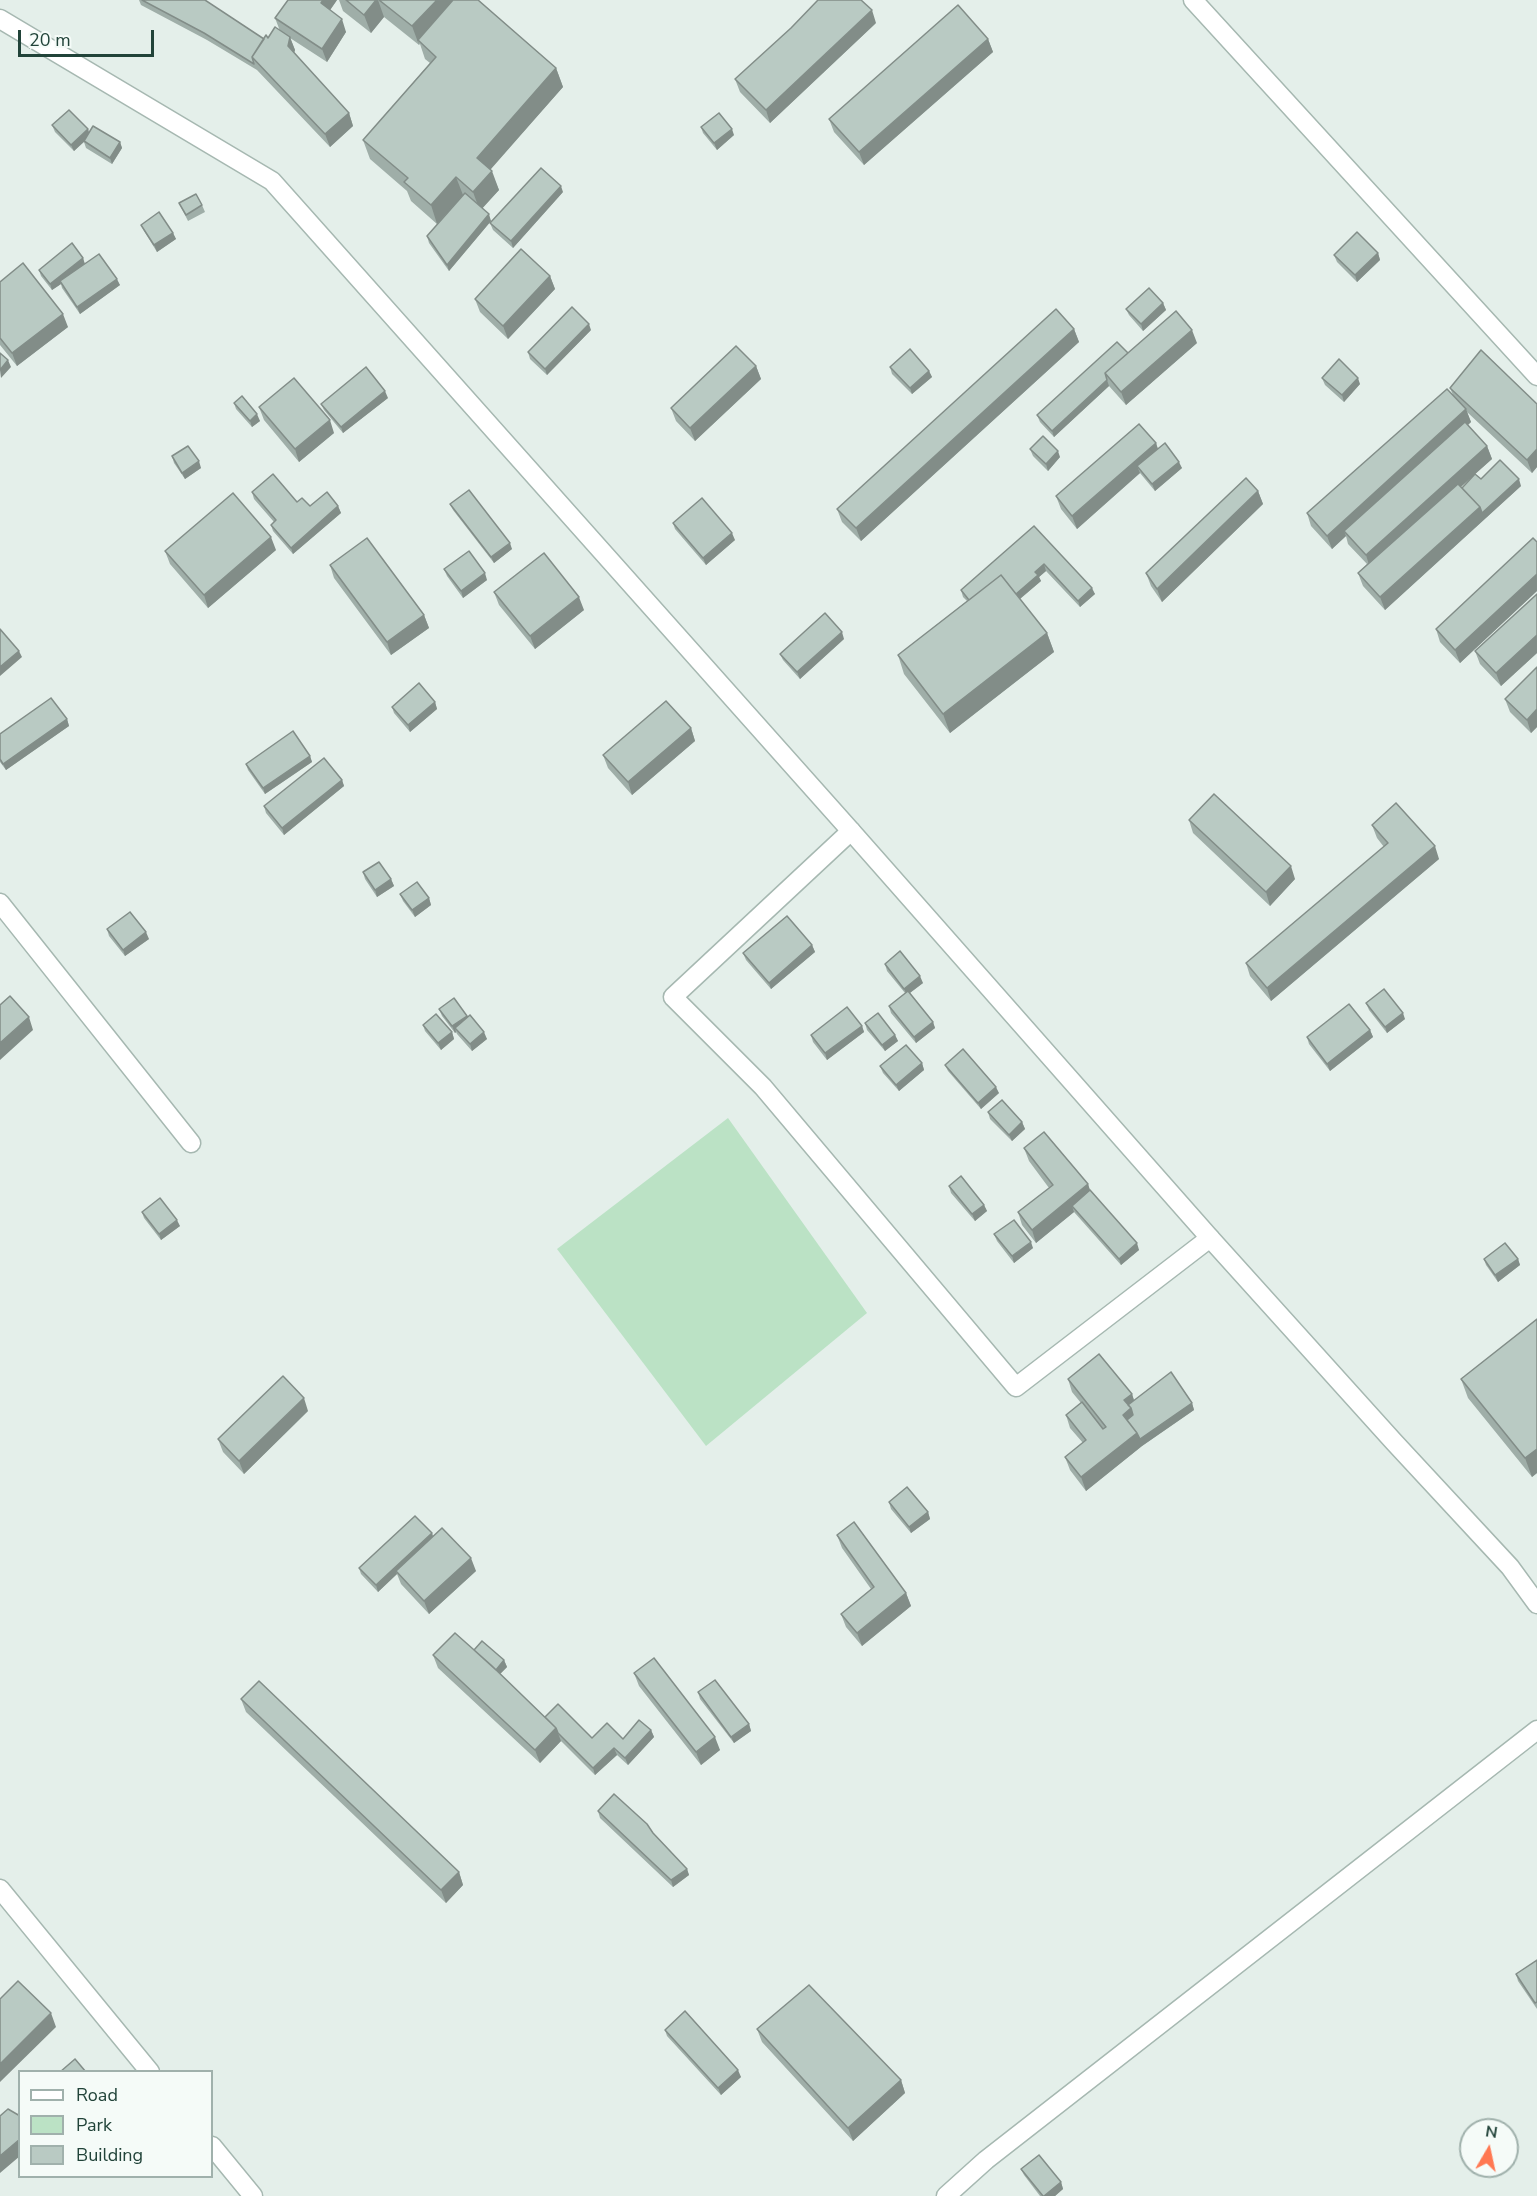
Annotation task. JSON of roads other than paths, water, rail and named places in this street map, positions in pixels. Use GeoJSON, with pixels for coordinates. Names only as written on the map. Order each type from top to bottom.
{"type":"FeatureCollection","features":[{"type":"Feature","properties":{"kind":"street"},"geometry":{"type":"LineString","coordinates":[[1193,0],[1537,376]]}},
{"type":"Feature","properties":{"kind":"street"},"geometry":{"type":"LineString","coordinates":[[0,19],[272,181],[1210,1238],[1510,1567],[1537,1604]]}},
{"type":"Feature","properties":{"kind":"street"},"geometry":{"type":"LineString","coordinates":[[851,831],[673,997],[763,1087],[1016,1387],[1210,1238]]}},
{"type":"Feature","properties":{"kind":"street"},"geometry":{"type":"LineString","coordinates":[[0,903],[191,1143]]}},
{"type":"Feature","properties":{"kind":"street"},"geometry":{"type":"LineString","coordinates":[[946,2196],[996,2153],[1537,1730]]}},
{"type":"Feature","properties":{"kind":"street"},"geometry":{"type":"LineString","coordinates":[[0,1889],[148,2070]]}},
{"type":"Feature","properties":{"kind":"street"},"geometry":{"type":"LineString","coordinates":[[213,2147],[253,2196]]}}]}
